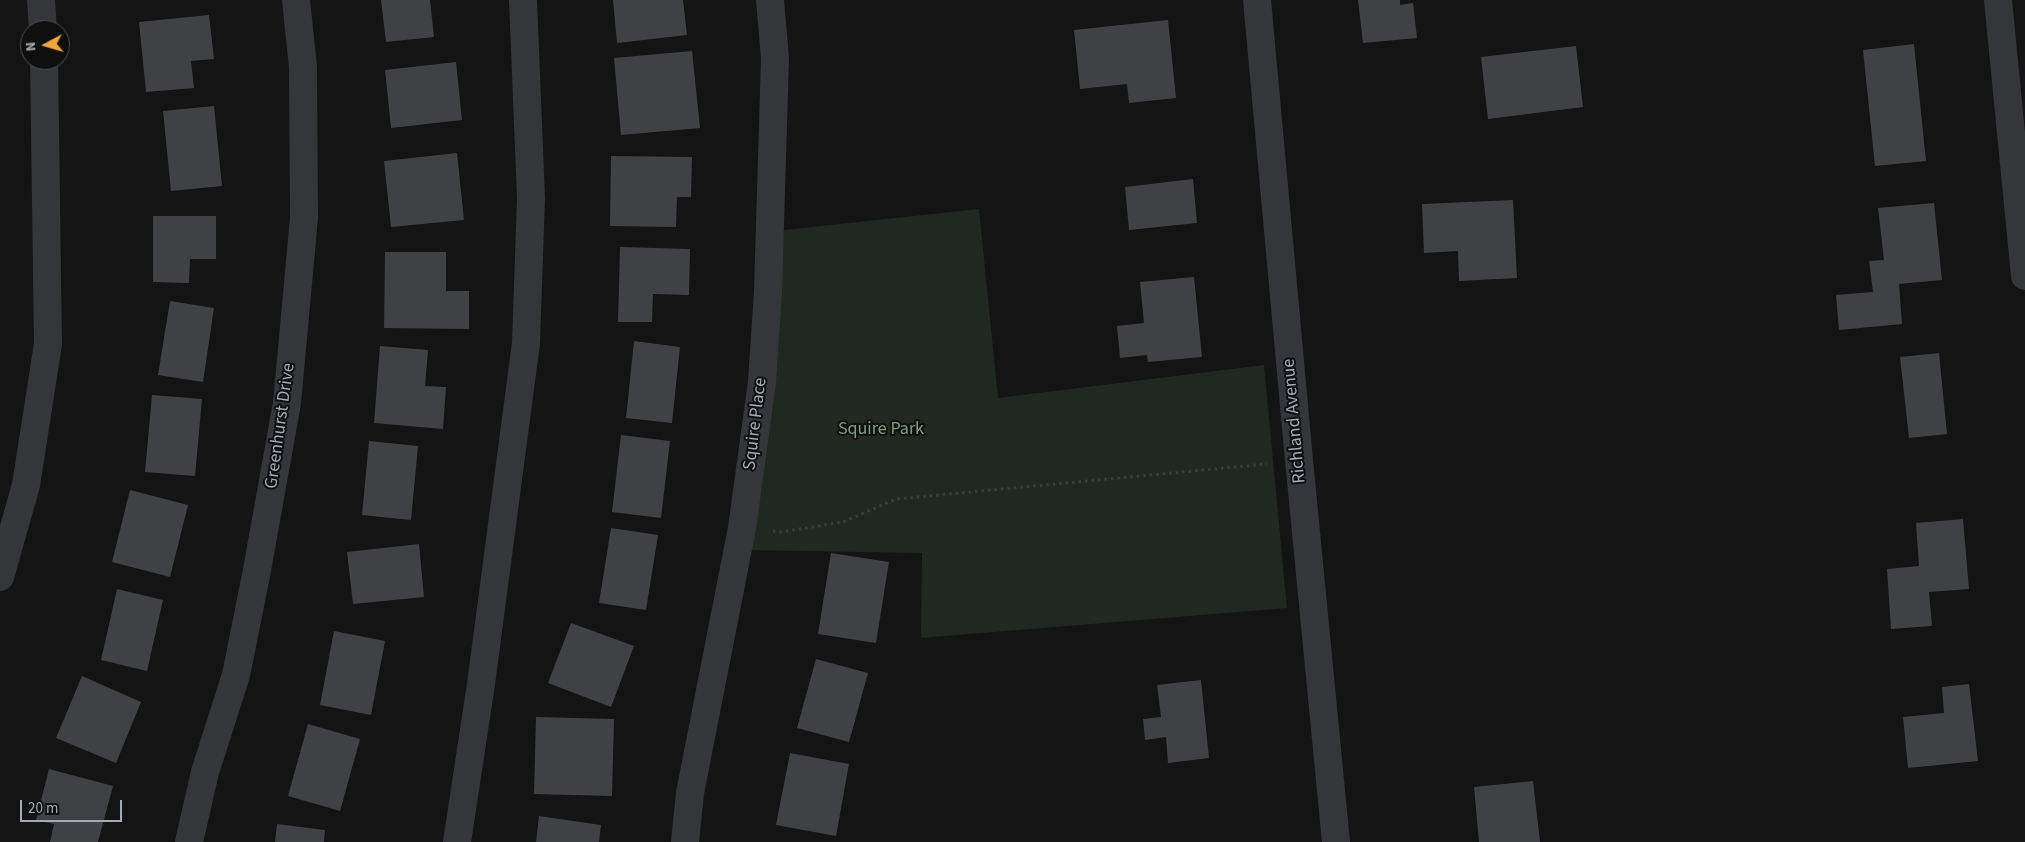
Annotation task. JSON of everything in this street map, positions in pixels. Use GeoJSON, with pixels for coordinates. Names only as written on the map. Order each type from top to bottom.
{"type":"FeatureCollection","features":[{"type":"Feature","properties":{"kind":"street"},"geometry":{"type":"LineString","coordinates":[[41,0],[42,20]]}},
{"type":"Feature","properties":{"kind":"street","name":"Greenhurst Drive"},"geometry":{"type":"LineString","coordinates":[[188,842],[205,772],[236,675],[287,403],[304,218],[303,67],[296,0]]}},
{"type":"Feature","properties":{"kind":"street"},"geometry":{"type":"LineString","coordinates":[[458,842],[483,674],[526,343],[531,198],[524,0]]}},
{"type":"Feature","properties":{"kind":"street","name":"Squire Place"},"geometry":{"type":"LineString","coordinates":[[685,842],[690,793],[742,528],[762,382],[768,291],[774,58],[770,0]]}},
{"type":"Feature","properties":{"kind":"street","name":"Richland Avenue"},"geometry":{"type":"LineString","coordinates":[[1257,0],[1336,842]]}},
{"type":"Feature","properties":{"kind":"street"},"geometry":{"type":"LineString","coordinates":[[1998,0],[2025,276]]}},
{"type":"Feature","properties":{"kind":"street"},"geometry":{"type":"LineString","coordinates":[[0,577],[26,485],[48,344],[44,70]]}},
{"type":"Feature","properties":{"kind":"path"},"geometry":{"type":"LineString","coordinates":[[742,528],[782,532],[843,522],[896,499],[1299,460]]}},
{"type":"Feature","properties":{"kind":"green space","name":"Squire Park"},"geometry":{"type":"Polygon","coordinates":[[[979,209],[998,398],[1264,365],[1287,608],[921,638],[922,553],[742,550],[784,230],[979,209]]]}},
{"type":"Feature","properties":{"kind":"building"},"geometry":{"type":"Polygon","coordinates":[[[381,0],[430,0],[434,37],[386,42],[381,0]]]}},
{"type":"Feature","properties":{"kind":"building"},"geometry":{"type":"Polygon","coordinates":[[[613,0],[683,0],[687,35],[617,43],[613,0]]]}},
{"type":"Feature","properties":{"kind":"building"},"geometry":{"type":"Polygon","coordinates":[[[1358,0],[1400,0],[1400,5],[1413,3],[1417,38],[1363,43],[1358,0]]]}},
{"type":"Feature","properties":{"kind":"building"},"geometry":{"type":"Polygon","coordinates":[[[209,15],[214,59],[191,61],[194,88],[146,92],[139,22],[209,15]]]}},
{"type":"Feature","properties":{"kind":"building"},"geometry":{"type":"Polygon","coordinates":[[[1168,20],[1176,98],[1129,103],[1127,84],[1080,89],[1074,30],[1168,20]]]}},
{"type":"Feature","properties":{"kind":"building"},"geometry":{"type":"Polygon","coordinates":[[[1914,44],[1926,161],[1875,166],[1863,50],[1914,44]]]}},
{"type":"Feature","properties":{"kind":"building"},"geometry":{"type":"Polygon","coordinates":[[[1576,46],[1583,107],[1488,119],[1481,57],[1576,46]]]}},
{"type":"Feature","properties":{"kind":"building"},"geometry":{"type":"Polygon","coordinates":[[[692,51],[700,128],[621,135],[614,58],[692,51]]]}},
{"type":"Feature","properties":{"kind":"building"},"geometry":{"type":"Polygon","coordinates":[[[456,62],[462,120],[391,128],[385,70],[456,62]]]}},
{"type":"Feature","properties":{"kind":"building"},"geometry":{"type":"Polygon","coordinates":[[[214,106],[222,186],[171,191],[163,111],[214,106]]]}},
{"type":"Feature","properties":{"kind":"building"},"geometry":{"type":"Polygon","coordinates":[[[457,153],[464,220],[391,227],[384,161],[457,153]]]}},
{"type":"Feature","properties":{"kind":"building"},"geometry":{"type":"Polygon","coordinates":[[[611,156],[692,157],[691,197],[677,197],[676,227],[610,226],[611,156]]]}},
{"type":"Feature","properties":{"kind":"building"},"geometry":{"type":"Polygon","coordinates":[[[1193,179],[1197,223],[1129,230],[1125,187],[1193,179]]]}},
{"type":"Feature","properties":{"kind":"building"},"geometry":{"type":"Polygon","coordinates":[[[1513,200],[1517,278],[1459,281],[1458,251],[1424,253],[1422,204],[1513,200]]]}},
{"type":"Feature","properties":{"kind":"building"},"geometry":{"type":"Polygon","coordinates":[[[1934,203],[1942,280],[1899,284],[1902,324],[1839,330],[1836,295],[1873,292],[1869,261],[1884,260],[1878,208],[1934,203]]]}},
{"type":"Feature","properties":{"kind":"building"},"geometry":{"type":"Polygon","coordinates":[[[153,216],[216,216],[216,259],[190,259],[189,283],[153,282],[153,216]]]}},
{"type":"Feature","properties":{"kind":"building"},"geometry":{"type":"Polygon","coordinates":[[[620,247],[690,249],[689,295],[653,294],[652,322],[618,322],[620,247]]]}},
{"type":"Feature","properties":{"kind":"building"},"geometry":{"type":"Polygon","coordinates":[[[385,252],[446,252],[446,291],[469,291],[469,329],[384,328],[385,252]]]}},
{"type":"Feature","properties":{"kind":"building"},"geometry":{"type":"Polygon","coordinates":[[[1194,277],[1202,357],[1148,362],[1147,355],[1120,358],[1117,326],[1144,323],[1140,282],[1194,277]]]}},
{"type":"Feature","properties":{"kind":"building"},"geometry":{"type":"Polygon","coordinates":[[[170,301],[214,308],[203,382],[158,375],[170,301]]]}},
{"type":"Feature","properties":{"kind":"building"},"geometry":{"type":"Polygon","coordinates":[[[634,341],[680,347],[672,423],[626,418],[634,341]]]}},
{"type":"Feature","properties":{"kind":"building"},"geometry":{"type":"Polygon","coordinates":[[[380,346],[428,350],[425,386],[446,387],[443,429],[374,423],[380,346]]]}},
{"type":"Feature","properties":{"kind":"building"},"geometry":{"type":"Polygon","coordinates":[[[1939,353],[1947,434],[1909,438],[1900,357],[1939,353]]]}},
{"type":"Feature","properties":{"kind":"building"},"geometry":{"type":"Polygon","coordinates":[[[152,395],[202,399],[195,476],[145,472],[152,395]]]}},
{"type":"Feature","properties":{"kind":"building"},"geometry":{"type":"Polygon","coordinates":[[[621,435],[670,441],[661,518],[612,512],[621,435]]]}},
{"type":"Feature","properties":{"kind":"building"},"geometry":{"type":"Polygon","coordinates":[[[369,441],[418,446],[411,520],[362,515],[369,441]]]}},
{"type":"Feature","properties":{"kind":"building"},"geometry":{"type":"Polygon","coordinates":[[[130,490],[188,505],[170,577],[112,562],[130,490]]]}},
{"type":"Feature","properties":{"kind":"building"},"geometry":{"type":"Polygon","coordinates":[[[1963,519],[1969,589],[1929,592],[1932,626],[1891,629],[1887,569],[1919,566],[1916,523],[1963,519]]]}},
{"type":"Feature","properties":{"kind":"building"},"geometry":{"type":"Polygon","coordinates":[[[611,528],[658,535],[646,610],[599,603],[611,528]]]}},
{"type":"Feature","properties":{"kind":"building"},"geometry":{"type":"Polygon","coordinates":[[[419,544],[424,597],[353,604],[347,552],[419,544]]]}},
{"type":"Feature","properties":{"kind":"building"},"geometry":{"type":"Polygon","coordinates":[[[831,553],[889,562],[876,643],[818,634],[831,553]]]}},
{"type":"Feature","properties":{"kind":"building"},"geometry":{"type":"Polygon","coordinates":[[[117,589],[163,600],[147,671],[101,660],[117,589]]]}},
{"type":"Feature","properties":{"kind":"building"},"geometry":{"type":"Polygon","coordinates":[[[571,623],[634,646],[611,707],[548,683],[571,623]]]}},
{"type":"Feature","properties":{"kind":"building"},"geometry":{"type":"Polygon","coordinates":[[[334,631],[385,641],[371,715],[320,705],[334,631]]]}},
{"type":"Feature","properties":{"kind":"building"},"geometry":{"type":"Polygon","coordinates":[[[816,659],[868,673],[849,742],[797,728],[816,659]]]}},
{"type":"Feature","properties":{"kind":"building"},"geometry":{"type":"Polygon","coordinates":[[[82,676],[141,702],[116,763],[56,738],[82,676]]]}},
{"type":"Feature","properties":{"kind":"building"},"geometry":{"type":"Polygon","coordinates":[[[1201,680],[1209,758],[1168,763],[1166,737],[1145,740],[1143,719],[1161,717],[1157,685],[1201,680]]]}},
{"type":"Feature","properties":{"kind":"building"},"geometry":{"type":"Polygon","coordinates":[[[1969,684],[1978,761],[1908,768],[1903,717],[1944,713],[1942,687],[1969,684]]]}},
{"type":"Feature","properties":{"kind":"building"},"geometry":{"type":"Polygon","coordinates":[[[536,717],[614,719],[612,796],[534,794],[536,717]]]}},
{"type":"Feature","properties":{"kind":"building"},"geometry":{"type":"Polygon","coordinates":[[[308,724],[360,739],[340,811],[288,796],[308,724]]]}},
{"type":"Feature","properties":{"kind":"building"},"geometry":{"type":"Polygon","coordinates":[[[790,753],[849,764],[836,836],[776,825],[790,753]]]}},
{"type":"Feature","properties":{"kind":"building"},"geometry":{"type":"Polygon","coordinates":[[[49,769],[113,786],[98,842],[50,842],[54,824],[36,820],[49,769]]]}},
{"type":"Feature","properties":{"kind":"building"},"geometry":{"type":"Polygon","coordinates":[[[1533,781],[1540,842],[1479,842],[1474,787],[1533,781]]]}},
{"type":"Feature","properties":{"kind":"building"},"geometry":{"type":"Polygon","coordinates":[[[539,816],[601,825],[599,842],[536,842],[539,816]]]}},
{"type":"Feature","properties":{"kind":"building"},"geometry":{"type":"Polygon","coordinates":[[[277,824],[325,830],[324,842],[275,842],[277,824]]]}}]}
